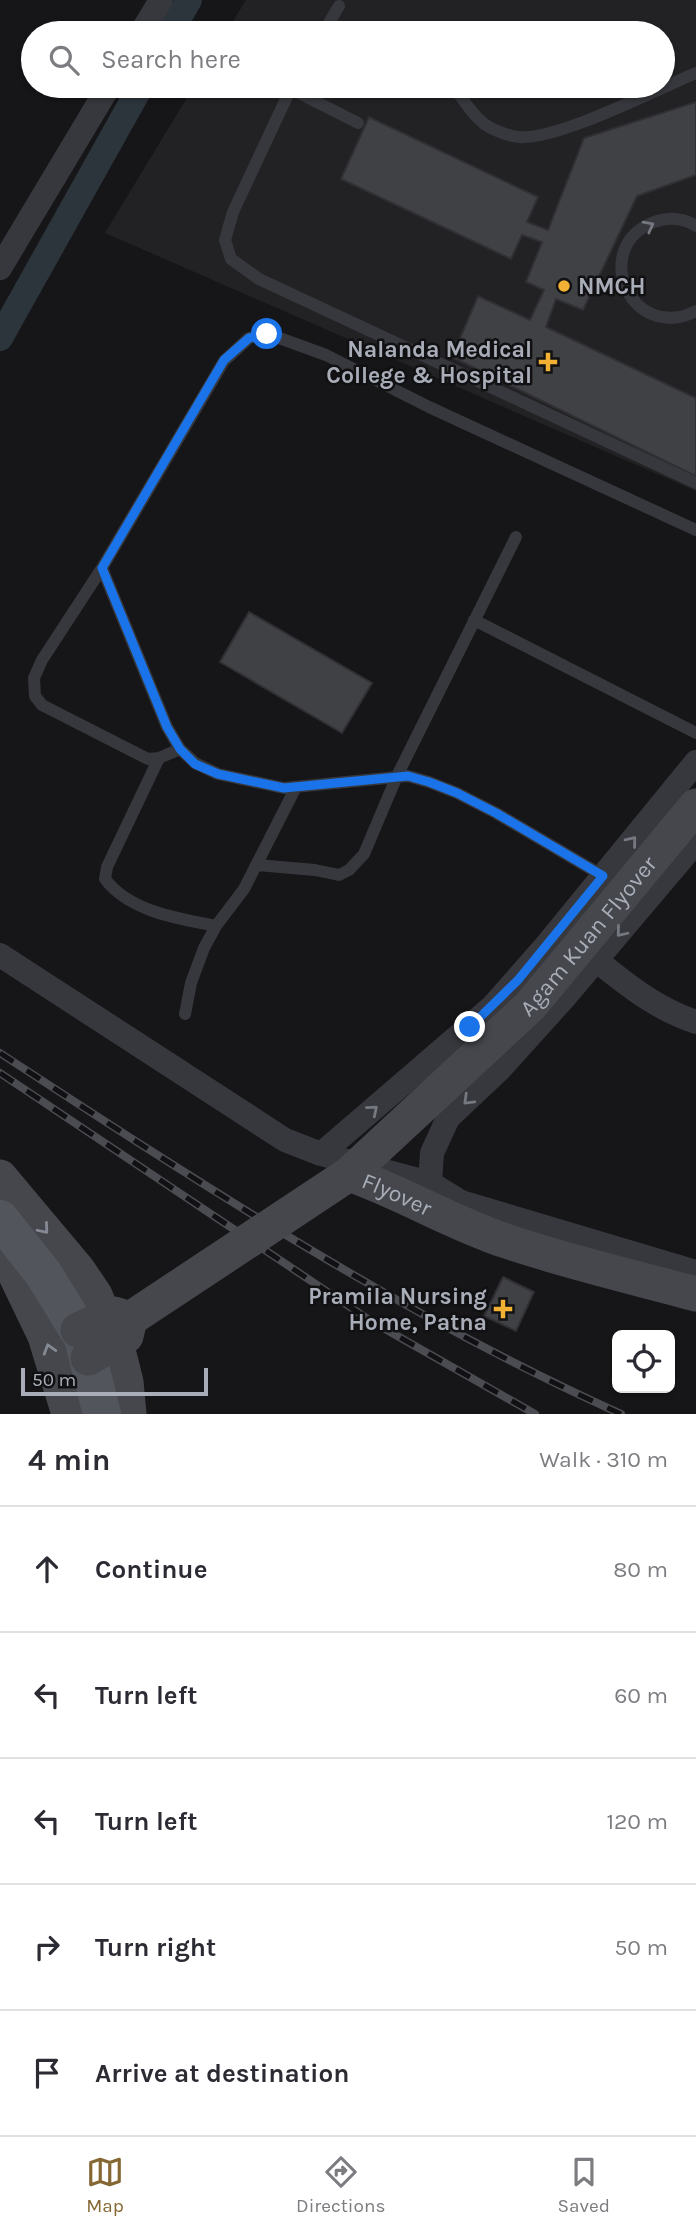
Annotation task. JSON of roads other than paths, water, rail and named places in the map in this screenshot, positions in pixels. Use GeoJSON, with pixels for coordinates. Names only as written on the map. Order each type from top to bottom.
{"type":"FeatureCollection","features":[{"type":"Feature","properties":{"kind":"main road"},"geometry":{"type":"LineString","coordinates":[[0,1219],[43,1273],[83,1344],[102,1414]]}},
{"type":"Feature","properties":{"kind":"street"},"geometry":{"type":"LineString","coordinates":[[148,21],[161,0]]}},
{"type":"Feature","properties":{"kind":"street"},"geometry":{"type":"LineString","coordinates":[[0,268],[102,98]]}},
{"type":"Feature","properties":{"kind":"street"},"geometry":{"type":"LineString","coordinates":[[321,1154],[494,1006],[696,762]]}},
{"type":"Feature","properties":{"kind":"street","name":"Agam Kuan Flyover"},"geometry":{"type":"LineString","coordinates":[[349,1174],[530,1006],[696,806]]}},
{"type":"Feature","properties":{"kind":"street"},"geometry":{"type":"LineString","coordinates":[[430,1184],[432,1153],[448,1118],[500,1069],[696,842]]}},
{"type":"Feature","properties":{"kind":"street"},"geometry":{"type":"LineString","coordinates":[[0,955],[285,1140],[321,1154],[430,1184],[461,1202],[696,1272]]}},
{"type":"Feature","properties":{"kind":"street"},"geometry":{"type":"LineString","coordinates":[[596,960],[668,1012],[696,1021]]}},
{"type":"Feature","properties":{"kind":"street","name":"Flyover"},"geometry":{"type":"LineString","coordinates":[[83,1344],[114,1314],[130,1319],[349,1174],[506,1242],[696,1294]]}},
{"type":"Feature","properties":{"kind":"street"},"geometry":{"type":"LineString","coordinates":[[0,1177],[78,1270],[95,1295],[120,1358],[126,1382],[129,1414]]}},
{"type":"Feature","properties":{"kind":"street"},"geometry":{"type":"LineString","coordinates":[[0,1250],[8,1259],[46,1336],[69,1414]]}},
{"type":"Feature","properties":{"kind":"lane"},"geometry":{"type":"LineString","coordinates":[[330,21],[339,6]]}},
{"type":"Feature","properties":{"kind":"lane"},"geometry":{"type":"LineString","coordinates":[[675,82],[696,73]]}},
{"type":"Feature","properties":{"kind":"lane"},"geometry":{"type":"LineString","coordinates":[[287,98],[233,212],[225,240],[231,259],[258,279],[696,483]]}},
{"type":"Feature","properties":{"kind":"lane"},"geometry":{"type":"LineString","coordinates":[[312,98],[358,123]]}},
{"type":"Feature","properties":{"kind":"lane"},"geometry":{"type":"LineString","coordinates":[[462,98],[491,128],[519,137],[542,135],[571,126],[637,98]]}},
{"type":"Feature","properties":{"kind":"lane"},"geometry":{"type":"LineString","coordinates":[[696,226],[678,219],[661,219],[646,225],[634,235],[625,248],[621,264],[625,288],[639,307],[653,315],[669,318],[686,316],[696,311]]}},
{"type":"Feature","properties":{"kind":"lane"},"geometry":{"type":"LineString","coordinates":[[180,749],[159,758],[148,759],[42,705],[35,696],[34,678],[42,660],[102,568],[224,360],[249,338],[267,334],[326,355],[429,407],[696,530]]}},
{"type":"Feature","properties":{"kind":"lane"},"geometry":{"type":"LineString","coordinates":[[257,865],[339,875],[349,870],[364,854],[397,776],[516,537]]}},
{"type":"Feature","properties":{"kind":"lane"},"geometry":{"type":"LineString","coordinates":[[102,568],[157,706],[180,749],[195,764],[218,774],[284,788],[397,776],[419,779],[457,793],[603,876]]}},
{"type":"Feature","properties":{"kind":"lane"},"geometry":{"type":"LineString","coordinates":[[474,620],[696,733]]}},
{"type":"Feature","properties":{"kind":"lane"},"geometry":{"type":"LineString","coordinates":[[159,758],[107,867],[105,879],[114,891],[136,903],[168,916],[216,926]]}},
{"type":"Feature","properties":{"kind":"lane"},"geometry":{"type":"LineString","coordinates":[[185,1014],[191,983],[204,948],[216,926],[244,889],[296,787]]}},
{"type":"Feature","properties":{"kind":"waterway"},"geometry":{"type":"LineString","coordinates":[[177,21],[189,0]]}},
{"type":"Feature","properties":{"kind":"waterway"},"geometry":{"type":"LineString","coordinates":[[0,338],[134,98]]}},
{"type":"Feature","properties":{"kind":"railway"},"geometry":{"type":"LineString","coordinates":[[0,1053],[303,1246],[460,1335],[621,1414]]}},
{"type":"Feature","properties":{"kind":"railway"},"geometry":{"type":"LineString","coordinates":[[0,1073],[371,1321],[535,1414]]}},
{"type":"Feature","properties":{"kind":"place","name":"NMCH"},"geometry":{"type":"Point","coordinates":[564,286]}},
{"type":"Feature","properties":{"kind":"place","name":"Nalanda Medical College & Hospital"},"geometry":{"type":"Point","coordinates":[548,362]}},
{"type":"Feature","properties":{"kind":"place","name":"Pramila Nursing Home, Patna"},"geometry":{"type":"Point","coordinates":[503,1309]}}]}
